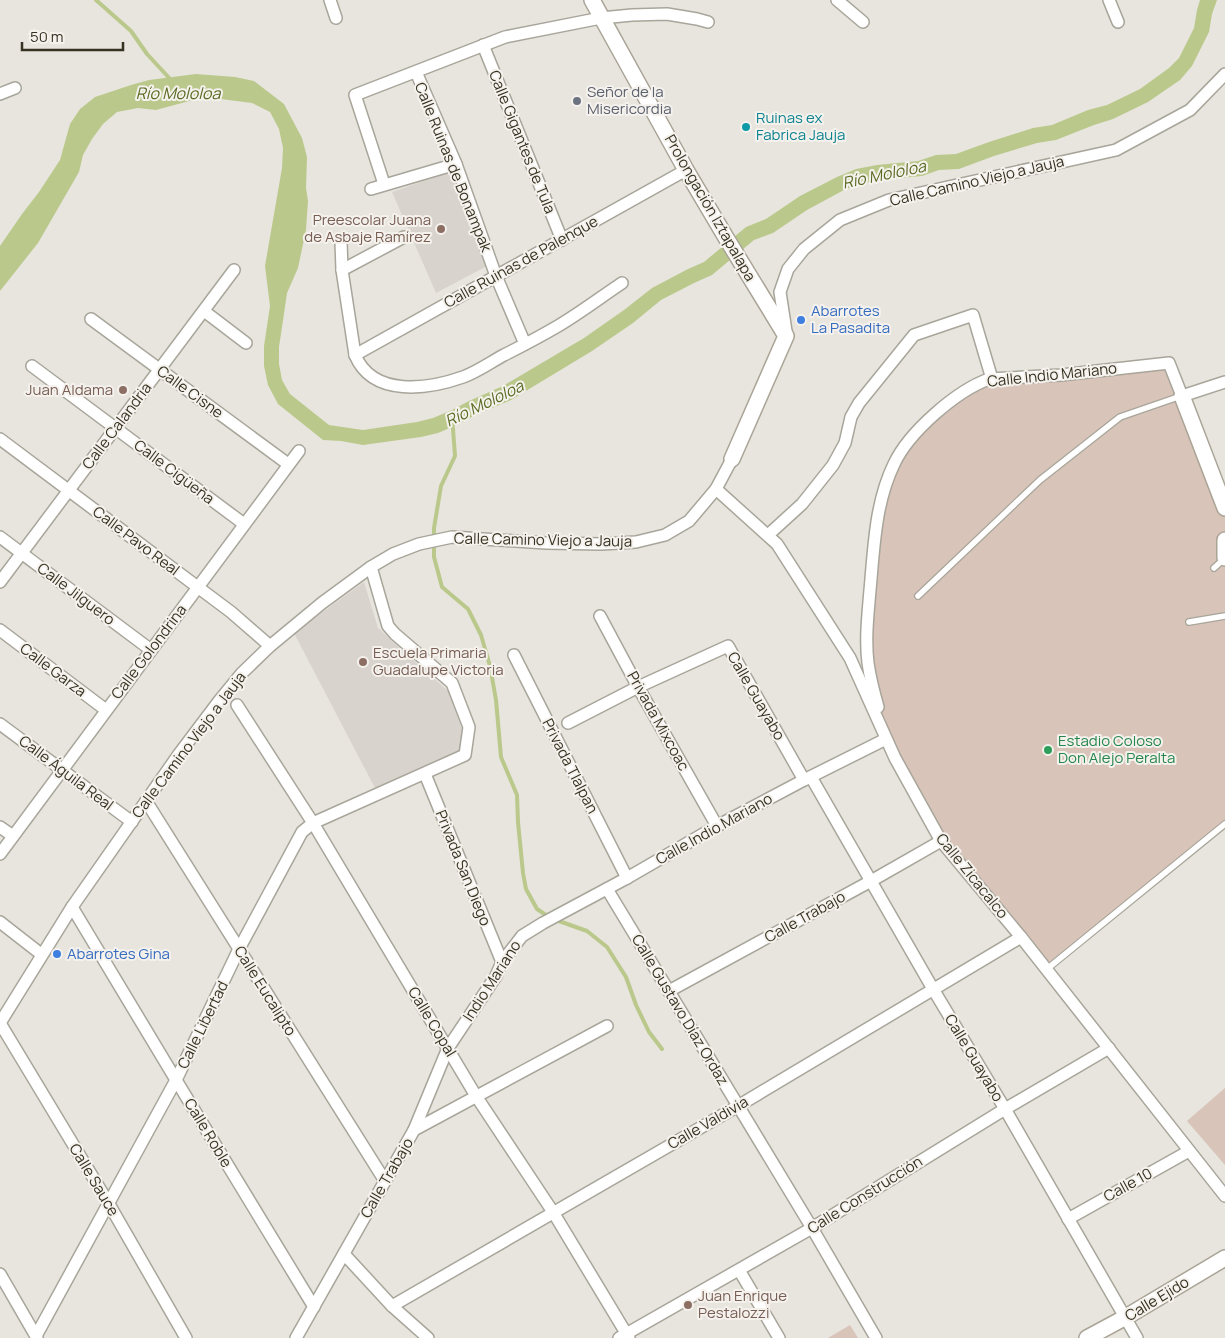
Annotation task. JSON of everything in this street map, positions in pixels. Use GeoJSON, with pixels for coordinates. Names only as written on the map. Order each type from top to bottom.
{"type":"FeatureCollection","features":[{"type":"Feature","properties":{"kind":"street"},"geometry":{"type":"LineString","coordinates":[[330,0],[336,18]]}},
{"type":"Feature","properties":{"kind":"street","name":"Prolongación Iztapalapa"},"geometry":{"type":"LineString","coordinates":[[592,0],[686,170],[786,336]]}},
{"type":"Feature","properties":{"kind":"street"},"geometry":{"type":"LineString","coordinates":[[837,0],[862,22]]}},
{"type":"Feature","properties":{"kind":"street"},"geometry":{"type":"LineString","coordinates":[[1109,0],[1118,22]]}},
{"type":"Feature","properties":{"kind":"street"},"geometry":{"type":"LineString","coordinates":[[384,184],[355,95],[505,37],[601,18],[667,14],[708,22]]}},
{"type":"Feature","properties":{"kind":"street","name":"Calle Gigantes de Tula"},"geometry":{"type":"LineString","coordinates":[[483,45],[562,240]]}},
{"type":"Feature","properties":{"kind":"street","name":"Calle Ruinas de Bonampak"},"geometry":{"type":"LineString","coordinates":[[416,72],[456,164],[496,276],[525,344]]}},
{"type":"Feature","properties":{"kind":"street","name":"Calle Camino Viejo a Jauja"},"geometry":{"type":"LineString","coordinates":[[0,1023],[72,906],[179,754],[219,701],[242,673],[270,646],[322,602],[392,554],[419,544],[452,537],[546,543],[636,542],[664,535],[689,521],[716,489],[732,458],[786,336],[780,292],[788,269],[804,248],[840,220],[889,200],[1116,150],[1190,110],[1225,74]]}},
{"type":"Feature","properties":{"kind":"street"},"geometry":{"type":"LineString","coordinates":[[0,94],[15,88]]}},
{"type":"Feature","properties":{"kind":"street"},"geometry":{"type":"LineString","coordinates":[[371,189],[456,164]]}},
{"type":"Feature","properties":{"kind":"street","name":"Calle Ruinas de Palenque"},"geometry":{"type":"LineString","coordinates":[[355,355],[686,170]]}},
{"type":"Feature","properties":{"kind":"street"},"geometry":{"type":"LineString","coordinates":[[342,270],[404,237]]}},
{"type":"Feature","properties":{"kind":"street"},"geometry":{"type":"LineString","coordinates":[[342,242],[342,270],[355,355],[359,364],[378,381],[398,387],[429,386],[465,376],[560,325],[622,283]]}},
{"type":"Feature","properties":{"kind":"street","name":"Calle Calandria"},"geometry":{"type":"LineString","coordinates":[[0,582],[234,270]]}},
{"type":"Feature","properties":{"kind":"street"},"geometry":{"type":"LineString","coordinates":[[204,311],[246,343]]}},
{"type":"Feature","properties":{"kind":"street"},"geometry":{"type":"LineString","coordinates":[[768,535],[802,504],[833,465],[845,443],[851,418],[859,403],[914,335],[973,315],[992,379]]}},
{"type":"Feature","properties":{"kind":"street","name":"Calle Cisne"},"geometry":{"type":"LineString","coordinates":[[91,319],[288,464]]}},
{"type":"Feature","properties":{"kind":"street","name":"Calle Indio Mariano"},"geometry":{"type":"LineString","coordinates":[[543,923],[627,878],[717,826],[886,737],[868,662],[868,623],[875,536],[883,494],[894,463],[930,418],[958,395],[978,383],[992,379],[1061,375],[1169,363],[1182,396]]}},
{"type":"Feature","properties":{"kind":"street","name":"Calle Cigüeña"},"geometry":{"type":"LineString","coordinates":[[32,366],[244,524]]}},
{"type":"Feature","properties":{"kind":"street"},"geometry":{"type":"LineString","coordinates":[[1225,382],[1182,396],[1225,508]]}},
{"type":"Feature","properties":{"kind":"street","name":"Calle Pavo Real"},"geometry":{"type":"LineString","coordinates":[[0,439],[231,612],[270,646]]}},
{"type":"Feature","properties":{"kind":"street","name":"Calle Golondrina"},"geometry":{"type":"LineString","coordinates":[[0,854],[299,450]]}},
{"type":"Feature","properties":{"kind":"street","name":"Calle Zicacalco"},"geometry":{"type":"LineString","coordinates":[[716,489],[778,544],[850,658],[895,758],[941,841],[1022,937],[1225,1196]]}},
{"type":"Feature","properties":{"kind":"street","name":"Calle Jilguero"},"geometry":{"type":"LineString","coordinates":[[0,537],[151,650]]}},
{"type":"Feature","properties":{"kind":"street"},"geometry":{"type":"LineString","coordinates":[[1221,561],[1225,540]]}},
{"type":"Feature","properties":{"kind":"street","name":"Calle Libertad"},"geometry":{"type":"LineString","coordinates":[[37,1337],[176,1080],[239,949],[302,832],[313,823],[465,756],[468,727],[452,683],[388,626],[371,567]]}},
{"type":"Feature","properties":{"kind":"street","name":"Privada Mixcoac"},"geometry":{"type":"LineString","coordinates":[[600,616],[717,826]]}},
{"type":"Feature","properties":{"kind":"street","name":"Calle Garza"},"geometry":{"type":"LineString","coordinates":[[0,630],[106,710]]}},
{"type":"Feature","properties":{"kind":"street","name":"Calle Guayabo"},"geometry":{"type":"LineString","coordinates":[[638,687],[728,646],[871,881],[1137,1338]]}},
{"type":"Feature","properties":{"kind":"street","name":"Privada Tlalpan"},"geometry":{"type":"LineString","coordinates":[[514,655],[627,878]]}},
{"type":"Feature","properties":{"kind":"street"},"geometry":{"type":"LineString","coordinates":[[568,723],[638,687]]}},
{"type":"Feature","properties":{"kind":"street","name":"Calle Copal"},"geometry":{"type":"LineString","coordinates":[[237,705],[313,823],[476,1096],[553,1212],[625,1337]]}},
{"type":"Feature","properties":{"kind":"street","name":"Calle Águila Real"},"geometry":{"type":"LineString","coordinates":[[0,724],[132,822]]}},
{"type":"Feature","properties":{"kind":"street","name":"Privada San Diego"},"geometry":{"type":"LineString","coordinates":[[425,774],[502,962]]}},
{"type":"Feature","properties":{"kind":"street","name":"Calle Eucalipto"},"geometry":{"type":"LineString","coordinates":[[146,801],[385,1181]]}},
{"type":"Feature","properties":{"kind":"street"},"geometry":{"type":"LineString","coordinates":[[0,827],[13,836]]}},
{"type":"Feature","properties":{"kind":"street","name":"Calle Trabajo"},"geometry":{"type":"LineString","coordinates":[[669,991],[941,841]]}},
{"type":"Feature","properties":{"kind":"street","name":"Calle Gustavo Díaz Ordaz"},"geometry":{"type":"LineString","coordinates":[[606,889],[812,1228],[876,1338]]}},
{"type":"Feature","properties":{"kind":"street","name":"Calle Roble"},"geometry":{"type":"LineString","coordinates":[[72,906],[314,1307]]}},
{"type":"Feature","properties":{"kind":"street"},"geometry":{"type":"LineString","coordinates":[[0,922],[42,954]]}},
{"type":"Feature","properties":{"kind":"street","name":"Indio Mariano"},"geometry":{"type":"LineString","coordinates":[[414,1130],[448,1048],[496,976],[502,962],[522,936],[543,923]]}},
{"type":"Feature","properties":{"kind":"street","name":"Calle Valdivia"},"geometry":{"type":"LineString","coordinates":[[392,1306],[738,1106],[1022,937]]}},
{"type":"Feature","properties":{"kind":"street","name":"Calle Sauce"},"geometry":{"type":"LineString","coordinates":[[0,1023],[109,1204],[186,1338]]}},
{"type":"Feature","properties":{"kind":"street","name":"Calle Trabajo"},"geometry":{"type":"LineString","coordinates":[[296,1338],[414,1130],[607,1026]]}},
{"type":"Feature","properties":{"kind":"street","name":"Calle Construcción"},"geometry":{"type":"LineString","coordinates":[[625,1337],[812,1228],[1005,1109],[1109,1048]]}},
{"type":"Feature","properties":{"kind":"street","name":"Calle 10"},"geometry":{"type":"LineString","coordinates":[[1068,1219],[1189,1151]]}},
{"type":"Feature","properties":{"kind":"street"},"geometry":{"type":"LineString","coordinates":[[344,1254],[392,1306],[428,1338]]}},
{"type":"Feature","properties":{"kind":"street","name":"Calle Ejido"},"geometry":{"type":"LineString","coordinates":[[1088,1338],[1225,1258]]}},
{"type":"Feature","properties":{"kind":"street"},"geometry":{"type":"LineString","coordinates":[[739,1270],[779,1338]]}},
{"type":"Feature","properties":{"kind":"street"},"geometry":{"type":"LineString","coordinates":[[0,1274],[37,1337]]}},
{"type":"Feature","properties":{"kind":"lane"},"geometry":{"type":"LineString","coordinates":[[918,596],[1040,480],[1120,416],[1182,396]]}},
{"type":"Feature","properties":{"kind":"lane"},"geometry":{"type":"LineString","coordinates":[[1189,622],[1225,616]]}},
{"type":"Feature","properties":{"kind":"lane"},"geometry":{"type":"LineString","coordinates":[[1047,969],[1225,824]]}},
{"type":"Feature","properties":{"kind":"shaded area","name":"Preescolar Juana de Asbaje Ramírez"},"geometry":{"type":"Polygon","coordinates":[[[450,172],[489,265],[436,293],[392,192],[450,172]]]}},
{"type":"Feature","properties":{"kind":"shaded area"},"geometry":{"type":"Polygon","coordinates":[[[1169,363],[1225,508],[1225,824],[1047,969],[941,841],[885,735],[868,662],[883,494],[909,442],[978,383],[1169,363]]]}},
{"type":"Feature","properties":{"kind":"shaded area","name":"Escuela Primaria Guadalupe Victoria"},"geometry":{"type":"Polygon","coordinates":[[[364,582],[378,628],[449,692],[463,733],[460,752],[376,790],[294,633],[364,582]]]}},
{"type":"Feature","properties":{"kind":"shaded area"},"geometry":{"type":"Polygon","coordinates":[[[1225,1088],[1225,1165],[1187,1121],[1225,1088]]]}},
{"type":"Feature","properties":{"kind":"shaded area"},"geometry":{"type":"Polygon","coordinates":[[[850,1325],[858,1338],[828,1338],[850,1325]]]}},
{"type":"Feature","properties":{"kind":"water","name":"Río Mololoa"},"geometry":{"type":"Polygon","coordinates":[[[1200,0],[1217,0],[1209,32],[1192,66],[1180,80],[1148,102],[1113,119],[1056,140],[1037,143],[959,169],[939,170],[922,176],[879,180],[844,190],[807,210],[773,233],[754,240],[712,275],[661,300],[633,323],[592,351],[511,400],[438,433],[363,445],[323,440],[278,404],[268,385],[264,366],[264,346],[270,306],[265,266],[282,168],[283,148],[279,129],[270,112],[252,103],[213,98],[193,100],[156,110],[138,108],[117,112],[103,124],[92,139],[83,155],[79,172],[38,243],[0,291],[0,246],[60,160],[70,124],[80,109],[95,97],[149,80],[196,74],[235,77],[254,81],[284,104],[302,138],[307,157],[306,188],[308,201],[306,230],[298,268],[287,293],[279,347],[279,364],[282,380],[290,394],[329,425],[363,430],[417,422],[433,418],[503,386],[584,338],[652,288],[704,262],[746,227],[766,219],[800,196],[837,177],[856,169],[918,161],[936,155],[956,154],[1033,128],[1052,125],[1088,110],[1107,105],[1140,89],[1169,68],[1179,58],[1194,28],[1200,0]]]}},
{"type":"Feature","properties":{"kind":"waterway","name":"Río Mololoa"},"geometry":{"type":"LineString","coordinates":[[96,0],[131,31],[147,54],[171,80]]}},
{"type":"Feature","properties":{"kind":"waterway","name":"Río Mololoa"},"geometry":{"type":"LineString","coordinates":[[452,424],[455,456],[441,486],[434,528],[434,557],[442,587],[468,609],[481,635],[490,666],[496,700],[501,757],[517,795],[518,822],[526,889],[537,909],[549,917]]}},
{"type":"Feature","properties":{"kind":"waterway"},"geometry":{"type":"LineString","coordinates":[[556,920],[587,931],[607,947],[626,977],[636,1005],[649,1032],[662,1049]]}},
{"type":"Feature","properties":{"kind":"place","name":"Señor de la Misericordia"},"geometry":{"type":"Point","coordinates":[577,101]}},
{"type":"Feature","properties":{"kind":"place","name":"Ruinas ex Fabrica Jauja"},"geometry":{"type":"Point","coordinates":[746,127]}},
{"type":"Feature","properties":{"kind":"place","name":"Preescolar Juana de Asbaje Ramírez"},"geometry":{"type":"Point","coordinates":[441,229]}},
{"type":"Feature","properties":{"kind":"place","name":"Abarrotes La Pasadita"},"geometry":{"type":"Point","coordinates":[801,320]}},
{"type":"Feature","properties":{"kind":"place","name":"Juan Aldama"},"geometry":{"type":"Point","coordinates":[123,390]}},
{"type":"Feature","properties":{"kind":"place","name":"Escuela Primaria Guadalupe Victoria"},"geometry":{"type":"Point","coordinates":[363,662]}},
{"type":"Feature","properties":{"kind":"place","name":"Estadio Coloso Don Alejo Peralta"},"geometry":{"type":"Point","coordinates":[1048,750]}},
{"type":"Feature","properties":{"kind":"place","name":"Abarrotes Gina"},"geometry":{"type":"Point","coordinates":[57,954]}},
{"type":"Feature","properties":{"kind":"place","name":"Juan Enrique Pestalozzi"},"geometry":{"type":"Point","coordinates":[688,1305]}}]}
